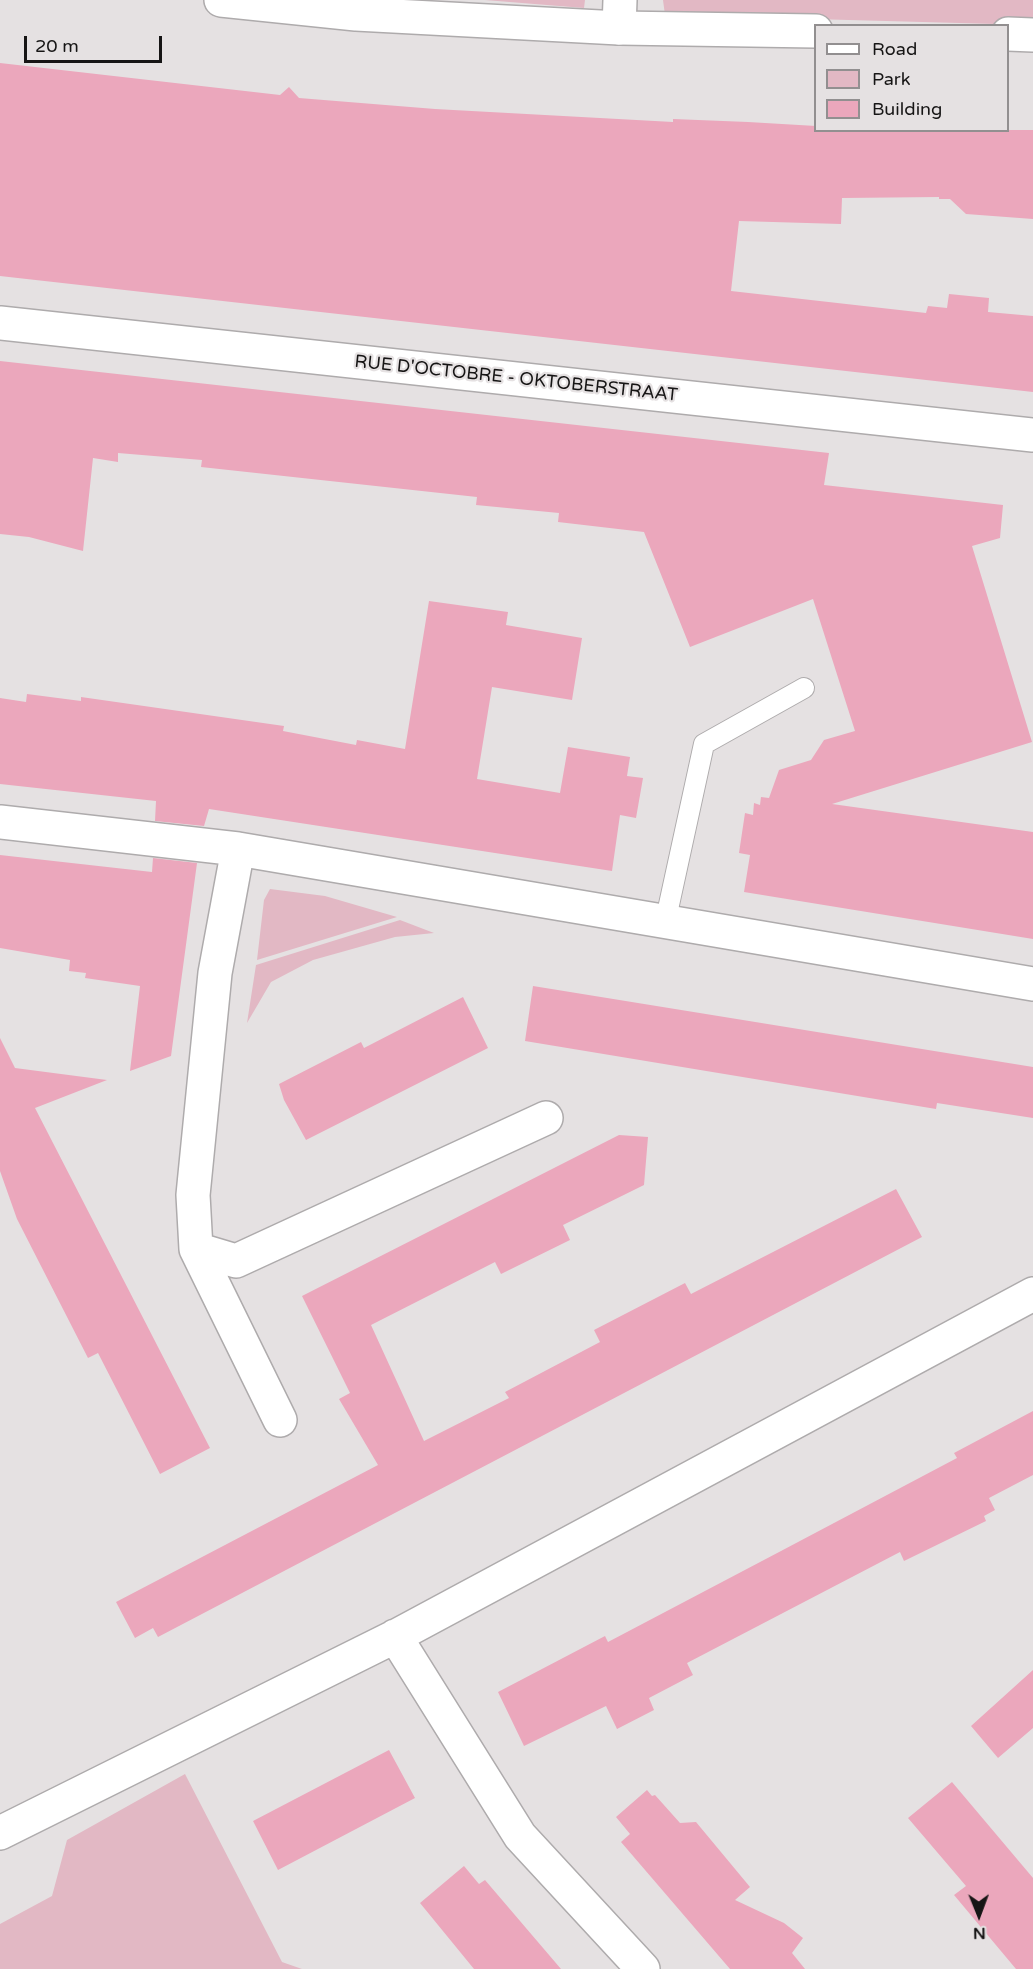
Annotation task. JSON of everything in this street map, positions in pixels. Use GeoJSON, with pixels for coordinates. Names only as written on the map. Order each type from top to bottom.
{"type":"FeatureCollection","features":[{"type":"Feature","properties":{"kind":"street"},"geometry":{"type":"LineString","coordinates":[[221,0],[356,14],[619,14],[814,31]]}},
{"type":"Feature","properties":{"kind":"street"},"geometry":{"type":"LineString","coordinates":[[1009,34],[1033,35]]}},
{"type":"Feature","properties":{"kind":"street","name":"RUE D'OCTOBRE - OKTOBERSTRAAT"},"geometry":{"type":"LineString","coordinates":[[0,323],[1033,435]]}},
{"type":"Feature","properties":{"kind":"street"},"geometry":{"type":"LineString","coordinates":[[0,822],[238,849],[1033,984]]}},
{"type":"Feature","properties":{"kind":"street"},"geometry":{"type":"LineString","coordinates":[[238,849],[215,973],[193,1195],[196,1249],[280,1420]]}},
{"type":"Feature","properties":{"kind":"street"},"geometry":{"type":"LineString","coordinates":[[196,1249],[236,1261],[546,1118]]}},
{"type":"Feature","properties":{"kind":"street"},"geometry":{"type":"LineString","coordinates":[[0,1833],[395,1636],[1033,1294]]}},
{"type":"Feature","properties":{"kind":"street"},"geometry":{"type":"LineString","coordinates":[[395,1636],[520,1836],[643,1969]]}},
{"type":"Feature","properties":{"kind":"lane"},"geometry":{"type":"LineString","coordinates":[[665,923],[704,744],[804,688]]}},
{"type":"Feature","properties":{"kind":"green space"},"geometry":{"type":"Polygon","coordinates":[[[485,0],[585,0],[584,8],[485,0]]]}},
{"type":"Feature","properties":{"kind":"green space"},"geometry":{"type":"Polygon","coordinates":[[[663,0],[1033,0],[1033,25],[665,15],[663,0]]]}},
{"type":"Feature","properties":{"kind":"green space"},"geometry":{"type":"Polygon","coordinates":[[[270,889],[325,896],[397,917],[257,960],[264,900],[270,889]]]}},
{"type":"Feature","properties":{"kind":"green space"},"geometry":{"type":"Polygon","coordinates":[[[400,920],[434,933],[395,937],[313,960],[271,982],[247,1023],[256,965],[400,920]]]}},
{"type":"Feature","properties":{"kind":"green space"},"geometry":{"type":"Polygon","coordinates":[[[185,1774],[282,1962],[302,1969],[0,1969],[0,1924],[52,1896],[67,1840],[185,1774]]]}},
{"type":"Feature","properties":{"kind":"building"},"geometry":{"type":"Polygon","coordinates":[[[0,63],[280,95],[289,87],[299,98],[435,109],[673,122],[673,119],[814,126],[814,132],[1033,130],[1033,219],[966,214],[950,199],[939,199],[939,197],[842,198],[841,224],[739,221],[731,291],[926,313],[928,306],[947,308],[949,294],[989,298],[988,312],[1033,316],[1033,392],[0,276],[0,63]]]}},
{"type":"Feature","properties":{"kind":"building"},"geometry":{"type":"Polygon","coordinates":[[[0,361],[829,453],[824,485],[1003,505],[1000,538],[972,546],[1032,742],[832,804],[1033,832],[1033,939],[744,892],[750,855],[739,853],[745,813],[753,815],[754,803],[760,805],[761,797],[769,798],[779,770],[811,760],[824,740],[855,731],[813,599],[690,647],[644,532],[558,522],[559,513],[476,505],[477,497],[201,467],[202,460],[118,453],[118,462],[93,458],[83,551],[29,537],[0,534],[0,361]]]}},
{"type":"Feature","properties":{"kind":"building"},"geometry":{"type":"Polygon","coordinates":[[[429,601],[508,612],[506,625],[582,638],[572,700],[492,687],[477,779],[560,793],[568,747],[630,757],[627,776],[643,778],[636,818],[620,815],[612,871],[209,809],[204,826],[155,821],[156,801],[0,784],[0,698],[26,702],[27,694],[81,701],[81,697],[284,726],[283,731],[356,745],[357,740],[405,749],[429,601]]]}},
{"type":"Feature","properties":{"kind":"building"},"geometry":{"type":"Polygon","coordinates":[[[0,855],[152,872],[153,858],[197,863],[171,1056],[130,1071],[140,986],[85,978],[86,973],[69,971],[70,960],[0,948],[0,855]]]}},
{"type":"Feature","properties":{"kind":"building"},"geometry":{"type":"Polygon","coordinates":[[[533,986],[1033,1067],[1033,1118],[937,1103],[936,1109],[525,1041],[533,986]]]}},
{"type":"Feature","properties":{"kind":"building"},"geometry":{"type":"Polygon","coordinates":[[[463,997],[488,1048],[306,1140],[284,1100],[279,1084],[361,1042],[364,1048],[463,997]]]}},
{"type":"Feature","properties":{"kind":"building"},"geometry":{"type":"Polygon","coordinates":[[[0,1038],[15,1068],[107,1080],[35,1108],[210,1448],[160,1474],[98,1353],[88,1358],[17,1219],[0,1171],[0,1038]]]}},
{"type":"Feature","properties":{"kind":"building"},"geometry":{"type":"Polygon","coordinates":[[[619,1135],[648,1137],[644,1185],[563,1225],[570,1240],[501,1274],[495,1262],[371,1325],[424,1441],[509,1398],[505,1392],[600,1342],[594,1330],[685,1283],[691,1294],[896,1189],[922,1237],[158,1637],[153,1628],[135,1638],[116,1602],[378,1465],[339,1399],[350,1393],[302,1296],[619,1135]]]}},
{"type":"Feature","properties":{"kind":"building"},"geometry":{"type":"Polygon","coordinates":[[[1033,1411],[1033,1475],[989,1498],[995,1510],[984,1516],[986,1521],[904,1561],[900,1552],[687,1663],[693,1675],[649,1698],[654,1710],[617,1729],[606,1706],[524,1746],[498,1692],[605,1636],[608,1642],[957,1458],[954,1453],[1033,1411]]]}},
{"type":"Feature","properties":{"kind":"building"},"geometry":{"type":"Polygon","coordinates":[[[1033,1670],[1033,1728],[998,1758],[971,1726],[1033,1670]]]}},
{"type":"Feature","properties":{"kind":"building"},"geometry":{"type":"Polygon","coordinates":[[[389,1750],[415,1798],[278,1870],[253,1821],[389,1750]]]}},
{"type":"Feature","properties":{"kind":"building"},"geometry":{"type":"Polygon","coordinates":[[[952,1782],[1033,1878],[1033,1969],[1016,1969],[954,1895],[966,1886],[908,1818],[952,1782]]]}},
{"type":"Feature","properties":{"kind":"building"},"geometry":{"type":"Polygon","coordinates":[[[647,1790],[652,1796],[655,1795],[680,1823],[696,1822],[750,1887],[735,1900],[784,1923],[803,1938],[792,1953],[805,1969],[730,1969],[621,1842],[630,1834],[616,1817],[647,1790]]]}},
{"type":"Feature","properties":{"kind":"building"},"geometry":{"type":"Polygon","coordinates":[[[464,1866],[479,1884],[485,1880],[561,1969],[474,1969],[420,1903],[464,1866]]]}}]}
